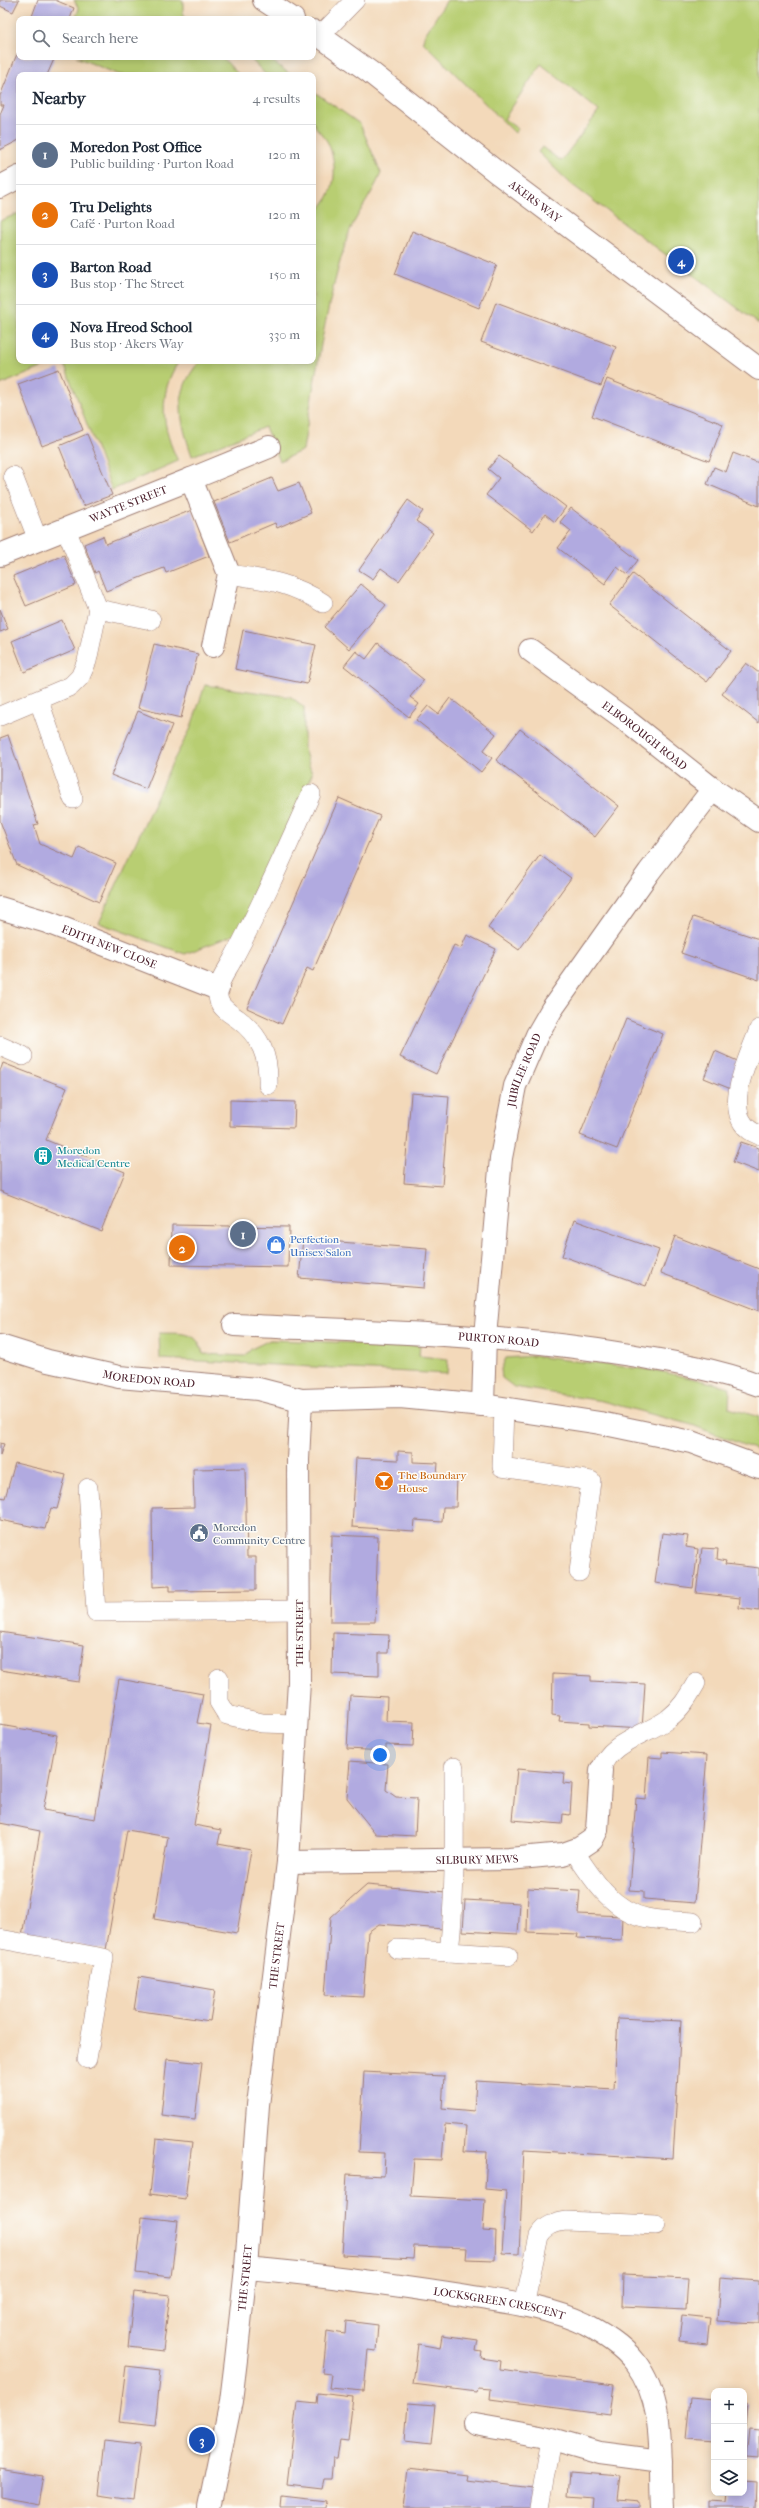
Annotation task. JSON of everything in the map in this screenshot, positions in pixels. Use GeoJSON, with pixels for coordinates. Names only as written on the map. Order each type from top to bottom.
{"type":"FeatureCollection","features":[{"type":"Feature","properties":{"kind":"street"},"geometry":{"type":"LineString","coordinates":[[264,0],[288,16]]}},
{"type":"Feature","properties":{"kind":"street","name":"AKERS WAY"},"geometry":{"type":"LineString","coordinates":[[317,34],[370,72],[499,174],[759,369]]}},
{"type":"Feature","properties":{"kind":"street"},"geometry":{"type":"LineString","coordinates":[[0,187],[16,179]]}},
{"type":"Feature","properties":{"kind":"street","name":"WAYTE STREET"},"geometry":{"type":"LineString","coordinates":[[0,555],[269,447]]}},
{"type":"Feature","properties":{"kind":"street"},"geometry":{"type":"LineString","coordinates":[[191,479],[229,574],[213,646]]}},
{"type":"Feature","properties":{"kind":"street","name":"ELBOROUGH ROAD"},"geometry":{"type":"LineString","coordinates":[[530,650],[626,720],[712,789],[759,821]]}},
{"type":"Feature","properties":{"kind":"street","name":"JUBILEE ROAD"},"geometry":{"type":"LineString","coordinates":[[494,1406],[485,1337],[501,1158],[515,1086],[537,1035],[561,996],[649,872],[712,789]]}},
{"type":"Feature","properties":{"kind":"street","name":"EDITH NEW CLOSE"},"geometry":{"type":"LineString","coordinates":[[0,908],[47,922],[218,989]]}},
{"type":"Feature","properties":{"kind":"street","name":"PURTON ROAD"},"geometry":{"type":"LineString","coordinates":[[234,1325],[485,1337],[591,1348],[655,1359],[734,1376],[759,1385]]}},
{"type":"Feature","properties":{"kind":"street","name":"MOREDON ROAD"},"geometry":{"type":"LineString","coordinates":[[0,1346],[48,1361],[119,1377],[258,1388],[301,1400]]}},
{"type":"Feature","properties":{"kind":"street"},"geometry":{"type":"LineString","coordinates":[[301,1400],[400,1397],[494,1406],[600,1423],[691,1442],[759,1467]]}},
{"type":"Feature","properties":{"kind":"street","name":"THE STREET"},"geometry":{"type":"LineString","coordinates":[[208,2508],[231,2401],[246,2268],[258,2105],[288,1862],[296,1724],[300,1610],[298,1460],[301,1400]]}},
{"type":"Feature","properties":{"kind":"street","name":"SILBURY MEWS"},"geometry":{"type":"LineString","coordinates":[[288,1862],[541,1857],[574,1850],[592,1840],[597,1830],[601,1770]]}},
{"type":"Feature","properties":{"kind":"street","name":"LOCKSGREEN CRESCENT"},"geometry":{"type":"LineString","coordinates":[[246,2268],[371,2280],[524,2306],[584,2324],[618,2344],[635,2363],[654,2405],[660,2433],[662,2508]]}},
{"type":"Feature","properties":{"kind":"street"},"geometry":{"type":"LineString","coordinates":[[475,2424],[551,2439],[600,2453],[661,2461]]}},
{"type":"Feature","properties":{"kind":"lane"},"geometry":{"type":"LineString","coordinates":[[317,34],[355,0]]}},
{"type":"Feature","properties":{"kind":"lane"},"geometry":{"type":"LineString","coordinates":[[13,476],[38,540]]}},
{"type":"Feature","properties":{"kind":"lane"},"geometry":{"type":"LineString","coordinates":[[0,716],[40,701],[70,686],[80,677],[87,661],[98,609],[66,529]]}},
{"type":"Feature","properties":{"kind":"lane"},"geometry":{"type":"LineString","coordinates":[[229,574],[286,583],[304,590],[323,603]]}},
{"type":"Feature","properties":{"kind":"lane"},"geometry":{"type":"LineString","coordinates":[[98,609],[151,620]]}},
{"type":"Feature","properties":{"kind":"lane"},"geometry":{"type":"LineString","coordinates":[[40,701],[74,799]]}},
{"type":"Feature","properties":{"kind":"lane"},"geometry":{"type":"LineString","coordinates":[[268,1085],[269,1067],[264,1050],[246,1025],[224,1009],[219,1002],[218,989],[251,926],[311,794]]}},
{"type":"Feature","properties":{"kind":"lane"},"geometry":{"type":"LineString","coordinates":[[759,1029],[737,1095],[737,1111],[744,1123],[753,1133],[759,1135]]}},
{"type":"Feature","properties":{"kind":"lane"},"geometry":{"type":"LineString","coordinates":[[0,1046],[23,1056]]}},
{"type":"Feature","properties":{"kind":"lane"},"geometry":{"type":"LineString","coordinates":[[494,1406],[502,1466],[591,1482],[579,1572]]}},
{"type":"Feature","properties":{"kind":"lane"},"geometry":{"type":"LineString","coordinates":[[88,1488],[96,1612],[300,1610]]}},
{"type":"Feature","properties":{"kind":"lane"},"geometry":{"type":"LineString","coordinates":[[219,1678],[219,1702],[227,1715],[262,1723],[296,1724]]}},
{"type":"Feature","properties":{"kind":"lane"},"geometry":{"type":"LineString","coordinates":[[601,1770],[603,1762],[614,1750],[668,1719],[685,1703],[696,1683]]}},
{"type":"Feature","properties":{"kind":"lane"},"geometry":{"type":"LineString","coordinates":[[449,1952],[454,1859],[454,1767]]}},
{"type":"Feature","properties":{"kind":"lane"},"geometry":{"type":"LineString","coordinates":[[574,1850],[599,1886],[621,1907],[647,1918],[693,1922]]}},
{"type":"Feature","properties":{"kind":"lane"},"geometry":{"type":"LineString","coordinates":[[0,1939],[104,1958],[87,2059]]}},
{"type":"Feature","properties":{"kind":"lane"},"geometry":{"type":"LineString","coordinates":[[397,1949],[508,1956]]}},
{"type":"Feature","properties":{"kind":"lane"},"geometry":{"type":"LineString","coordinates":[[524,2306],[539,2236],[543,2229],[551,2224],[566,2221],[656,2225]]}},
{"type":"Feature","properties":{"kind":"lane"},"geometry":{"type":"LineString","coordinates":[[540,2508],[551,2439]]}},
{"type":"Feature","properties":{"kind":"green space"},"geometry":{"type":"Polygon","coordinates":[[[74,0],[183,0],[183,13],[185,16],[76,16],[79,9],[74,0]]]}},
{"type":"Feature","properties":{"kind":"green space"},"geometry":{"type":"Polygon","coordinates":[[[447,0],[759,0],[759,324],[571,184],[538,152],[542,147],[561,161],[599,111],[541,64],[504,119],[518,129],[515,133],[423,42],[424,36],[447,0]]]}},
{"type":"Feature","properties":{"kind":"green space"},"geometry":{"type":"Polygon","coordinates":[[[83,60],[225,60],[236,72],[113,72],[83,60]]]}},
{"type":"Feature","properties":{"kind":"green space"},"geometry":{"type":"Polygon","coordinates":[[[252,60],[271,60],[287,72],[263,72],[252,60]]]}},
{"type":"Feature","properties":{"kind":"green space"},"geometry":{"type":"Polygon","coordinates":[[[316,93],[360,124],[381,173],[350,230],[339,264],[321,343],[303,450],[280,461],[265,427],[192,456],[184,430],[181,407],[185,384],[198,364],[316,364],[316,212],[326,200],[330,192],[334,174],[332,155],[326,139],[316,127],[316,93]]]}},
{"type":"Feature","properties":{"kind":"green space"},"geometry":{"type":"Polygon","coordinates":[[[16,214],[16,364],[51,364],[0,385],[0,221],[16,214]]]}},
{"type":"Feature","properties":{"kind":"green space"},"geometry":{"type":"Polygon","coordinates":[[[64,364],[177,364],[167,386],[164,411],[168,436],[178,461],[112,490],[64,364]]]}},
{"type":"Feature","properties":{"kind":"green space"},"geometry":{"type":"Polygon","coordinates":[[[205,685],[291,697],[304,707],[304,749],[312,774],[271,875],[236,934],[185,954],[99,923],[172,763],[190,730],[205,685]]]}},
{"type":"Feature","properties":{"kind":"green space"},"geometry":{"type":"Polygon","coordinates":[[[159,1333],[187,1334],[197,1340],[203,1354],[245,1356],[251,1349],[270,1340],[420,1345],[419,1356],[448,1359],[447,1374],[160,1359],[159,1333]]]}},
{"type":"Feature","properties":{"kind":"green space"},"geometry":{"type":"Polygon","coordinates":[[[532,1356],[659,1371],[730,1387],[729,1408],[759,1417],[759,1451],[692,1425],[602,1401],[514,1387],[502,1378],[501,1369],[506,1358],[532,1356]]]}},
{"type":"Feature","properties":{"kind":"building"},"geometry":{"type":"Polygon","coordinates":[[[0,0],[19,0],[13,12],[0,6],[0,0]]]}},
{"type":"Feature","properties":{"kind":"building"},"geometry":{"type":"Polygon","coordinates":[[[38,0],[55,0],[74,8],[71,16],[32,16],[38,0]]]}},
{"type":"Feature","properties":{"kind":"building"},"geometry":{"type":"Polygon","coordinates":[[[16,56],[16,60],[54,60],[48,72],[16,72],[16,142],[0,150],[0,114],[4,105],[0,105],[0,96],[16,56]]]}},
{"type":"Feature","properties":{"kind":"building"},"geometry":{"type":"Polygon","coordinates":[[[412,231],[497,265],[479,308],[395,274],[412,231]]]}},
{"type":"Feature","properties":{"kind":"building"},"geometry":{"type":"Polygon","coordinates":[[[496,302],[616,347],[601,386],[481,342],[496,302]]]}},
{"type":"Feature","properties":{"kind":"building"},"geometry":{"type":"Polygon","coordinates":[[[59,369],[83,430],[42,446],[18,384],[59,369]]]}},
{"type":"Feature","properties":{"kind":"building"},"geometry":{"type":"Polygon","coordinates":[[[607,379],[723,424],[709,461],[592,416],[607,379]]]}},
{"type":"Feature","properties":{"kind":"building"},"geometry":{"type":"Polygon","coordinates":[[[87,434],[112,495],[83,506],[59,446],[87,434]]]}},
{"type":"Feature","properties":{"kind":"building"},"geometry":{"type":"Polygon","coordinates":[[[733,453],[759,463],[759,506],[707,484],[714,467],[726,472],[733,453]]]}},
{"type":"Feature","properties":{"kind":"building"},"geometry":{"type":"Polygon","coordinates":[[[499,456],[566,507],[555,522],[545,514],[533,531],[486,495],[499,478],[488,469],[499,456]]]}},
{"type":"Feature","properties":{"kind":"building"},"geometry":{"type":"Polygon","coordinates":[[[272,478],[278,491],[299,483],[311,513],[277,528],[275,523],[230,542],[214,502],[272,478]]]}},
{"type":"Feature","properties":{"kind":"building"},"geometry":{"type":"Polygon","coordinates":[[[408,500],[423,511],[416,521],[433,533],[399,581],[381,568],[373,579],[359,570],[408,500]]]}},
{"type":"Feature","properties":{"kind":"building"},"geometry":{"type":"Polygon","coordinates":[[[571,508],[638,560],[627,575],[617,567],[605,584],[558,548],[571,531],[560,522],[571,508]]]}},
{"type":"Feature","properties":{"kind":"building"},"geometry":{"type":"Polygon","coordinates":[[[192,510],[209,556],[166,573],[164,568],[106,591],[98,571],[95,573],[84,544],[103,536],[106,544],[192,510]]]}},
{"type":"Feature","properties":{"kind":"building"},"geometry":{"type":"Polygon","coordinates":[[[64,555],[76,585],[26,606],[13,576],[64,555]]]}},
{"type":"Feature","properties":{"kind":"building"},"geometry":{"type":"Polygon","coordinates":[[[633,574],[731,651],[707,682],[609,605],[633,574]]]}},
{"type":"Feature","properties":{"kind":"building"},"geometry":{"type":"Polygon","coordinates":[[[361,584],[386,605],[349,649],[324,627],[361,584]]]}},
{"type":"Feature","properties":{"kind":"building"},"geometry":{"type":"Polygon","coordinates":[[[0,609],[8,629],[0,632],[0,609]]]}},
{"type":"Feature","properties":{"kind":"building"},"geometry":{"type":"Polygon","coordinates":[[[62,620],[75,650],[24,672],[12,641],[62,620]]]}},
{"type":"Feature","properties":{"kind":"building"},"geometry":{"type":"Polygon","coordinates":[[[243,630],[316,645],[307,684],[235,669],[243,630]]]}},
{"type":"Feature","properties":{"kind":"building"},"geometry":{"type":"Polygon","coordinates":[[[378,643],[424,680],[410,697],[419,704],[409,717],[344,666],[356,651],[366,659],[378,643]]]}},
{"type":"Feature","properties":{"kind":"building"},"geometry":{"type":"Polygon","coordinates":[[[154,644],[198,654],[181,718],[138,708],[154,644]]]}},
{"type":"Feature","properties":{"kind":"building"},"geometry":{"type":"Polygon","coordinates":[[[746,663],[759,673],[759,723],[722,694],[746,663]]]}},
{"type":"Feature","properties":{"kind":"building"},"geometry":{"type":"Polygon","coordinates":[[[450,698],[496,734],[483,751],[492,758],[481,772],[416,720],[428,706],[438,714],[450,698]]]}},
{"type":"Feature","properties":{"kind":"building"},"geometry":{"type":"Polygon","coordinates":[[[138,711],[172,725],[146,789],[111,775],[138,711]]]}},
{"type":"Feature","properties":{"kind":"building"},"geometry":{"type":"Polygon","coordinates":[[[520,729],[619,806],[595,837],[496,760],[520,729]]]}},
{"type":"Feature","properties":{"kind":"building"},"geometry":{"type":"Polygon","coordinates":[[[8,735],[38,824],[34,825],[40,844],[74,859],[79,847],[116,863],[99,902],[17,865],[0,821],[0,738],[8,735]]]}},
{"type":"Feature","properties":{"kind":"building"},"geometry":{"type":"Polygon","coordinates":[[[339,798],[380,816],[313,971],[307,968],[282,1024],[247,1008],[339,798]]]}},
{"type":"Feature","properties":{"kind":"building"},"geometry":{"type":"Polygon","coordinates":[[[540,855],[571,878],[519,950],[488,928],[540,855]]]}},
{"type":"Feature","properties":{"kind":"building"},"geometry":{"type":"Polygon","coordinates":[[[693,917],[759,939],[759,980],[681,953],[693,917]]]}},
{"type":"Feature","properties":{"kind":"building"},"geometry":{"type":"Polygon","coordinates":[[[467,935],[496,949],[436,1074],[400,1057],[454,945],[461,948],[467,935]]]}},
{"type":"Feature","properties":{"kind":"building"},"geometry":{"type":"Polygon","coordinates":[[[626,1019],[663,1034],[617,1149],[580,1135],[626,1019]]]}},
{"type":"Feature","properties":{"kind":"building"},"geometry":{"type":"Polygon","coordinates":[[[715,1051],[742,1063],[731,1089],[704,1078],[715,1051]]]}},
{"type":"Feature","properties":{"kind":"building","name":"Moredon Medical Centre"},"geometry":{"type":"Polygon","coordinates":[[[3,1063],[67,1088],[46,1140],[125,1172],[101,1231],[0,1191],[0,1071],[3,1063]]]}},
{"type":"Feature","properties":{"kind":"building"},"geometry":{"type":"Polygon","coordinates":[[[411,1093],[449,1096],[442,1186],[404,1183],[411,1093]]]}},
{"type":"Feature","properties":{"kind":"building"},"geometry":{"type":"Polygon","coordinates":[[[230,1100],[295,1102],[294,1128],[230,1126],[230,1100]]]}},
{"type":"Feature","properties":{"kind":"building"},"geometry":{"type":"Polygon","coordinates":[[[741,1142],[759,1148],[759,1172],[733,1162],[741,1142]]]}},
{"type":"Feature","properties":{"kind":"building"},"geometry":{"type":"Polygon","coordinates":[[[574,1220],[659,1250],[646,1286],[562,1256],[574,1220]]]}},
{"type":"Feature","properties":{"kind":"building"},"geometry":{"type":"Polygon","coordinates":[[[172,1225],[289,1227],[288,1267],[171,1265],[172,1225]]]}},
{"type":"Feature","properties":{"kind":"building"},"geometry":{"type":"Polygon","coordinates":[[[675,1236],[759,1269],[759,1311],[661,1273],[675,1236]]]}},
{"type":"Feature","properties":{"kind":"building"},"geometry":{"type":"Polygon","coordinates":[[[303,1239],[427,1249],[424,1288],[299,1278],[303,1239]]]}},
{"type":"Feature","properties":{"kind":"building"},"geometry":{"type":"Polygon","coordinates":[[[0,1443],[4,1444],[0,1455],[0,1443]]]}},
{"type":"Feature","properties":{"kind":"building"},"geometry":{"type":"Polygon","coordinates":[[[398,1451],[413,1452],[413,1462],[438,1463],[437,1476],[457,1477],[456,1507],[443,1507],[442,1522],[415,1520],[414,1531],[352,1527],[356,1458],[398,1460],[398,1451]]]}},
{"type":"Feature","properties":{"kind":"building"},"geometry":{"type":"Polygon","coordinates":[[[15,1463],[66,1475],[57,1509],[51,1508],[45,1529],[0,1520],[0,1497],[5,1498],[15,1463]]]}},
{"type":"Feature","properties":{"kind":"building","name":"Moredon Community Centre"},"geometry":{"type":"Polygon","coordinates":[[[245,1468],[247,1557],[256,1557],[256,1590],[170,1591],[170,1586],[153,1587],[152,1508],[194,1507],[193,1469],[245,1468]]]}},
{"type":"Feature","properties":{"kind":"building"},"geometry":{"type":"Polygon","coordinates":[[[662,1533],[688,1536],[686,1547],[698,1549],[693,1588],[655,1583],[662,1533]]]}},
{"type":"Feature","properties":{"kind":"building"},"geometry":{"type":"Polygon","coordinates":[[[332,1535],[378,1537],[375,1622],[330,1622],[332,1535]]]}},
{"type":"Feature","properties":{"kind":"building"},"geometry":{"type":"Polygon","coordinates":[[[702,1548],[718,1549],[717,1559],[726,1561],[725,1564],[759,1568],[759,1611],[739,1608],[740,1598],[696,1593],[702,1548]]]}},
{"type":"Feature","properties":{"kind":"building"},"geometry":{"type":"Polygon","coordinates":[[[0,1632],[84,1645],[79,1682],[0,1670],[0,1632]]]}},
{"type":"Feature","properties":{"kind":"building"},"geometry":{"type":"Polygon","coordinates":[[[333,1633],[389,1635],[388,1653],[379,1653],[379,1676],[332,1674],[333,1633]]]}},
{"type":"Feature","properties":{"kind":"building"},"geometry":{"type":"Polygon","coordinates":[[[553,1674],[591,1676],[591,1681],[645,1684],[642,1729],[589,1726],[589,1723],[559,1721],[560,1716],[552,1715],[553,1674]]]}},
{"type":"Feature","properties":{"kind":"building"},"geometry":{"type":"Polygon","coordinates":[[[119,1679],[203,1694],[197,1723],[211,1725],[194,1825],[221,1830],[218,1844],[251,1850],[237,1933],[154,1919],[168,1837],[127,1830],[106,1950],[22,1936],[40,1831],[0,1823],[0,1725],[57,1735],[43,1810],[95,1819],[119,1679]]]}},
{"type":"Feature","properties":{"kind":"building"},"geometry":{"type":"Polygon","coordinates":[[[350,1695],[387,1697],[386,1721],[414,1722],[413,1746],[386,1745],[386,1751],[347,1749],[350,1695]]]}},
{"type":"Feature","properties":{"kind":"building"},"geometry":{"type":"Polygon","coordinates":[[[662,1752],[707,1755],[695,1903],[644,1899],[644,1891],[629,1890],[636,1798],[646,1799],[649,1757],[662,1758],[662,1752]]]}},
{"type":"Feature","properties":{"kind":"building"},"geometry":{"type":"Polygon","coordinates":[[[350,1761],[388,1764],[386,1790],[396,1797],[417,1798],[415,1836],[376,1834],[347,1798],[350,1761]]]}},
{"type":"Feature","properties":{"kind":"building"},"geometry":{"type":"Polygon","coordinates":[[[517,1769],[564,1773],[563,1783],[572,1784],[570,1815],[563,1814],[562,1824],[512,1820],[517,1769]]]}},
{"type":"Feature","properties":{"kind":"building"},"geometry":{"type":"Polygon","coordinates":[[[367,1885],[446,1892],[443,1929],[379,1924],[368,1932],[363,1997],[325,1995],[331,1917],[367,1885]]]}},
{"type":"Feature","properties":{"kind":"building"},"geometry":{"type":"Polygon","coordinates":[[[528,1888],[580,1891],[578,1914],[623,1916],[622,1940],[577,1938],[578,1934],[527,1932],[528,1888]]]}},
{"type":"Feature","properties":{"kind":"building"},"geometry":{"type":"Polygon","coordinates":[[[465,1900],[520,1903],[518,1934],[463,1931],[465,1900]]]}},
{"type":"Feature","properties":{"kind":"building"},"geometry":{"type":"Polygon","coordinates":[[[139,1977],[215,1990],[210,2021],[134,2010],[139,1977]]]}},
{"type":"Feature","properties":{"kind":"building"},"geometry":{"type":"Polygon","coordinates":[[[618,2018],[681,2021],[673,2159],[524,2150],[519,2254],[502,2253],[506,2191],[485,2189],[487,2152],[464,2151],[466,2126],[445,2124],[442,2160],[414,2159],[411,2196],[485,2200],[483,2230],[496,2231],[495,2260],[466,2259],[467,2248],[414,2246],[413,2259],[342,2255],[347,2174],[384,2176],[385,2153],[359,2152],[364,2072],[444,2076],[442,2108],[474,2111],[476,2081],[614,2089],[618,2018]]]}},
{"type":"Feature","properties":{"kind":"building"},"geometry":{"type":"Polygon","coordinates":[[[167,2059],[202,2063],[195,2119],[161,2115],[167,2059]]]}},
{"type":"Feature","properties":{"kind":"building"},"geometry":{"type":"Polygon","coordinates":[[[156,2139],[192,2143],[185,2199],[150,2194],[156,2139]]]}},
{"type":"Feature","properties":{"kind":"building"},"geometry":{"type":"Polygon","coordinates":[[[142,2217],[178,2221],[171,2277],[136,2273],[142,2217]]]}},
{"type":"Feature","properties":{"kind":"building"},"geometry":{"type":"Polygon","coordinates":[[[623,2275],[688,2278],[686,2309],[622,2306],[623,2275]]]}},
{"type":"Feature","properties":{"kind":"building"},"geometry":{"type":"Polygon","coordinates":[[[720,2278],[759,2281],[759,2323],[717,2321],[720,2278]]]}},
{"type":"Feature","properties":{"kind":"building"},"geometry":{"type":"Polygon","coordinates":[[[134,2291],[170,2295],[163,2351],[128,2347],[134,2291]]]}},
{"type":"Feature","properties":{"kind":"building"},"geometry":{"type":"Polygon","coordinates":[[[682,2315],[710,2318],[707,2344],[679,2341],[682,2315]]]}},
{"type":"Feature","properties":{"kind":"building"},"geometry":{"type":"Polygon","coordinates":[[[346,2321],[378,2325],[376,2351],[368,2350],[364,2391],[329,2388],[331,2374],[323,2373],[327,2331],[345,2334],[346,2321]]]}},
{"type":"Feature","properties":{"kind":"building"},"geometry":{"type":"Polygon","coordinates":[[[442,2335],[478,2340],[476,2351],[482,2352],[481,2358],[501,2361],[500,2370],[614,2385],[610,2415],[490,2399],[491,2389],[478,2388],[477,2392],[413,2384],[418,2344],[440,2348],[442,2335]]]}},
{"type":"Feature","properties":{"kind":"building"},"geometry":{"type":"Polygon","coordinates":[[[126,2366],[161,2370],[155,2426],[119,2422],[126,2366]]]}},
{"type":"Feature","properties":{"kind":"building"},"geometry":{"type":"Polygon","coordinates":[[[318,2393],[353,2397],[348,2442],[340,2441],[337,2458],[333,2458],[331,2479],[324,2479],[322,2488],[287,2484],[297,2402],[317,2404],[318,2393]]]}},
{"type":"Feature","properties":{"kind":"building"},"geometry":{"type":"Polygon","coordinates":[[[690,2398],[711,2400],[711,2441],[686,2439],[690,2398]]]}},
{"type":"Feature","properties":{"kind":"building"},"geometry":{"type":"Polygon","coordinates":[[[408,2403],[435,2405],[431,2445],[405,2442],[408,2403]]]}},
{"type":"Feature","properties":{"kind":"building"},"geometry":{"type":"Polygon","coordinates":[[[749,2429],[759,2430],[759,2459],[747,2458],[749,2429]]]}},
{"type":"Feature","properties":{"kind":"building"},"geometry":{"type":"Polygon","coordinates":[[[104,2440],[140,2444],[133,2500],[98,2495],[104,2440]]]}},
{"type":"Feature","properties":{"kind":"building"},"geometry":{"type":"Polygon","coordinates":[[[408,2468],[467,2475],[466,2480],[534,2488],[532,2508],[403,2508],[408,2468]]]}},
{"type":"Feature","properties":{"kind":"building"},"geometry":{"type":"Polygon","coordinates":[[[0,2469],[43,2476],[38,2505],[0,2498],[0,2469]]]}},
{"type":"Feature","properties":{"kind":"building"},"geometry":{"type":"Polygon","coordinates":[[[570,2472],[620,2476],[617,2500],[639,2502],[639,2508],[592,2508],[593,2497],[568,2495],[570,2472]]]}},
{"type":"Feature","properties":{"kind":"building"},"geometry":{"type":"Polygon","coordinates":[[[747,2481],[757,2482],[756,2508],[710,2508],[710,2502],[726,2503],[727,2496],[747,2496],[747,2481]]]}},
{"type":"Feature","properties":{"kind":"building"},"geometry":{"type":"Polygon","coordinates":[[[282,2496],[326,2501],[325,2508],[281,2508],[282,2496]]]}},
{"type":"Feature","properties":{"kind":"place","name":"Nova Hreod School"},"geometry":{"type":"Point","coordinates":[681,261]}},
{"type":"Feature","properties":{"kind":"place","name":"Moredon Medical Centre"},"geometry":{"type":"Point","coordinates":[43,1156]}},
{"type":"Feature","properties":{"kind":"place","name":"Moredon Post Office"},"geometry":{"type":"Point","coordinates":[243,1234]}},
{"type":"Feature","properties":{"kind":"place","name":"Perfection Unisex Salon"},"geometry":{"type":"Point","coordinates":[276,1245]}},
{"type":"Feature","properties":{"kind":"place","name":"Tru Delights"},"geometry":{"type":"Point","coordinates":[182,1248]}},
{"type":"Feature","properties":{"kind":"place","name":"The Boundary House"},"geometry":{"type":"Point","coordinates":[384,1481]}},
{"type":"Feature","properties":{"kind":"place","name":"Moredon Community Centre"},"geometry":{"type":"Point","coordinates":[199,1533]}},
{"type":"Feature","properties":{"kind":"place","name":"Barton Road"},"geometry":{"type":"Point","coordinates":[202,2440]}}]}
